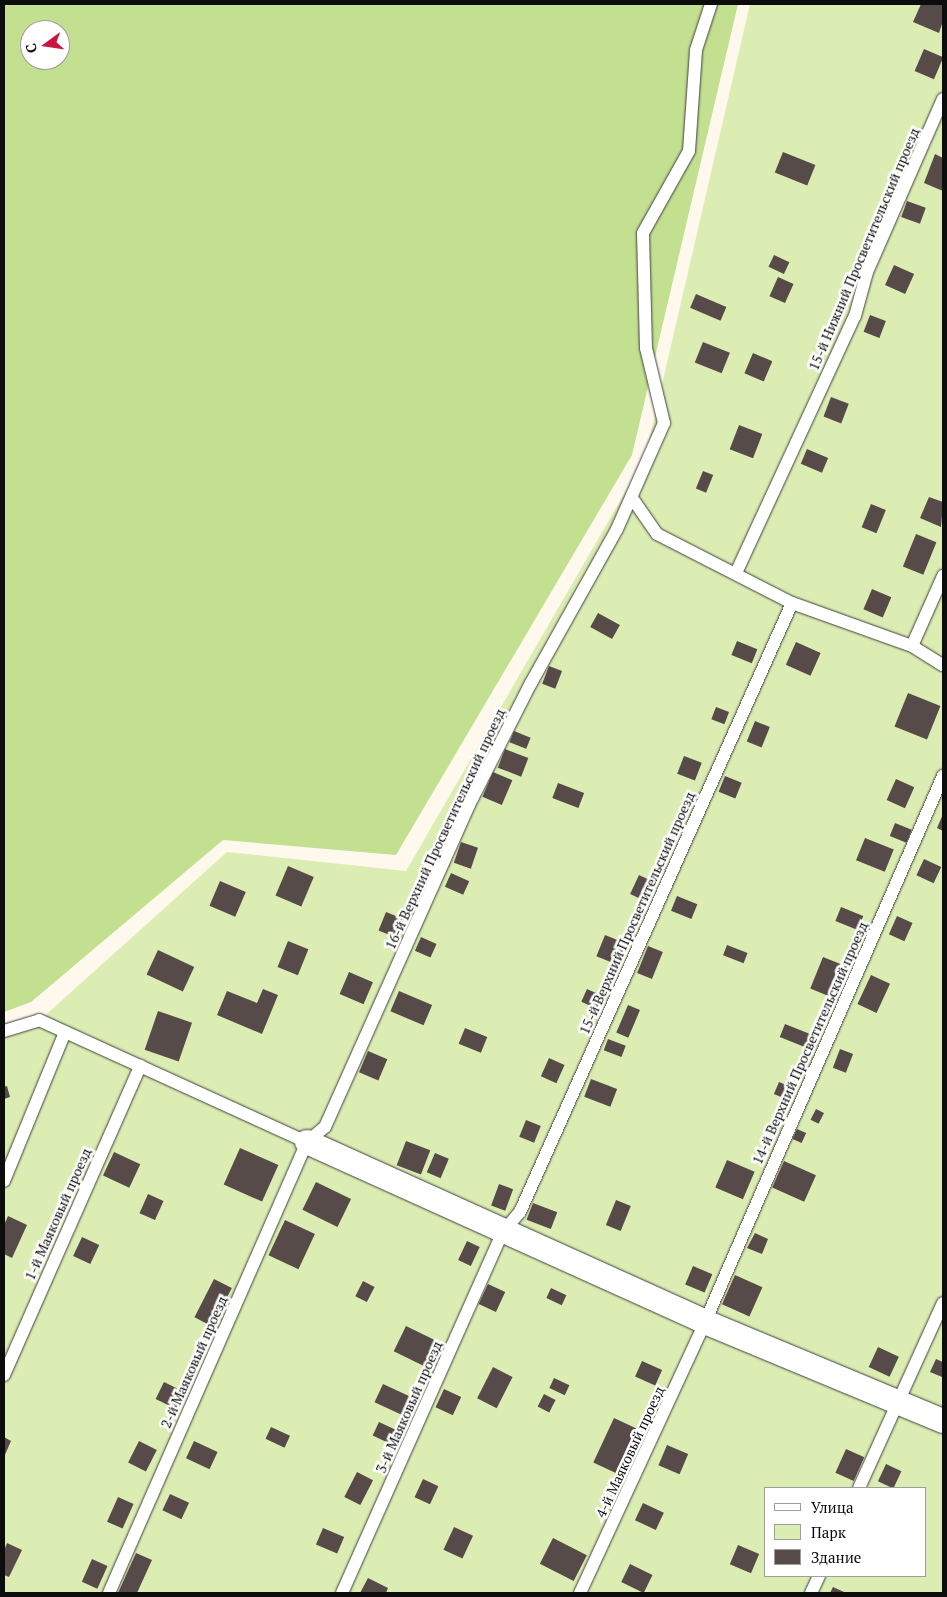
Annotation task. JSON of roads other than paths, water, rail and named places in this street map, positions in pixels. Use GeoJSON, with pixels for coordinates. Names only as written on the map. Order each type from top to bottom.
{"type":"FeatureCollection","features":[{"type":"Feature","properties":{"kind":"street"},"geometry":{"type":"LineString","coordinates":[[307,1142],[705,1322],[943,1421]]}},
{"type":"Feature","properties":{"kind":"lane","name":"16-й Верхний Просветительский проезд"},"geometry":{"type":"LineString","coordinates":[[307,1142],[325,1127],[469,805],[536,675],[617,529],[664,423],[646,348],[643,233],[689,151],[696,50],[711,4]]}},
{"type":"Feature","properties":{"kind":"lane","name":"15-й Нижний Просветительский проезд"},"geometry":{"type":"LineString","coordinates":[[736,573],[855,316],[868,272],[943,99]]}},
{"type":"Feature","properties":{"kind":"lane"},"geometry":{"type":"LineString","coordinates":[[632,498],[657,534],[792,603],[912,646],[943,665]]}},
{"type":"Feature","properties":{"kind":"lane"},"geometry":{"type":"LineString","coordinates":[[912,646],[943,576]]}},
{"type":"Feature","properties":{"kind":"lane","name":"15-й Верхний Просветительский проезд"},"geometry":{"type":"LineString","coordinates":[[503,1232],[520,1212],[792,603]]}},
{"type":"Feature","properties":{"kind":"lane","name":"14-й Верхний Просветительский проезд"},"geometry":{"type":"LineString","coordinates":[[705,1322],[943,776]]}},
{"type":"Feature","properties":{"kind":"lane"},"geometry":{"type":"LineString","coordinates":[[4,1031],[40,1020],[307,1142]]}},
{"type":"Feature","properties":{"kind":"lane"},"geometry":{"type":"LineString","coordinates":[[4,1181],[65,1032]]}},
{"type":"Feature","properties":{"kind":"lane","name":"1-й Маяковый проезд"},"geometry":{"type":"LineString","coordinates":[[4,1375],[140,1066]]}},
{"type":"Feature","properties":{"kind":"lane","name":"2-й Маяковый проезд"},"geometry":{"type":"LineString","coordinates":[[109,1593],[307,1142]]}},
{"type":"Feature","properties":{"kind":"lane","name":"3-й Маяковый проезд"},"geometry":{"type":"LineString","coordinates":[[342,1593],[503,1232]]}},
{"type":"Feature","properties":{"kind":"lane"},"geometry":{"type":"LineString","coordinates":[[859,1487],[943,1303]]}},
{"type":"Feature","properties":{"kind":"lane","name":"4-й Маяковый проезд"},"geometry":{"type":"LineString","coordinates":[[580,1593],[705,1322]]}},
{"type":"Feature","properties":{"kind":"lane"},"geometry":{"type":"LineString","coordinates":[[811,1593],[819,1577]]}}]}
